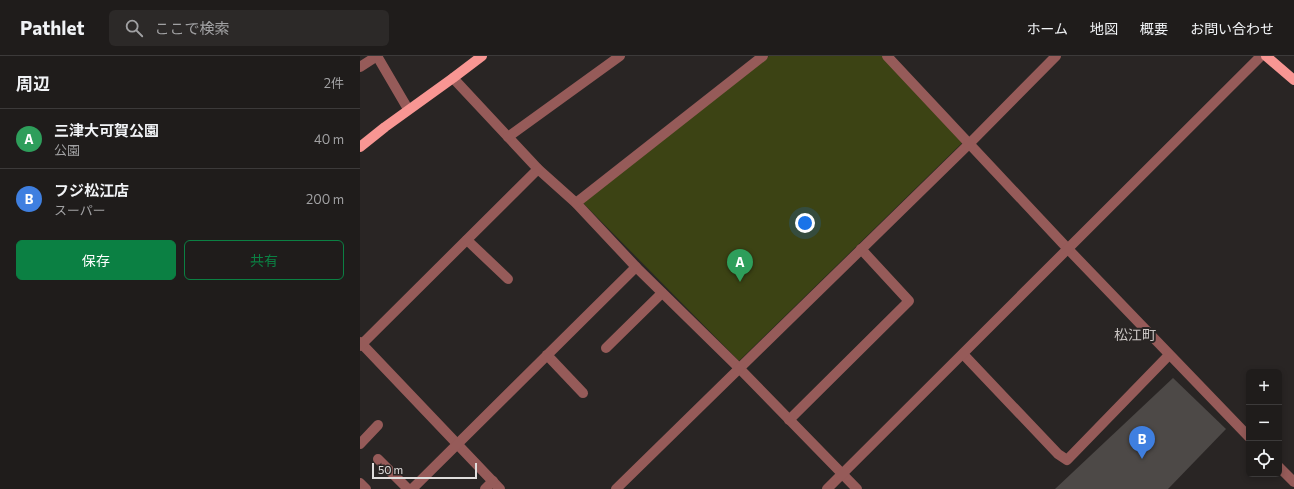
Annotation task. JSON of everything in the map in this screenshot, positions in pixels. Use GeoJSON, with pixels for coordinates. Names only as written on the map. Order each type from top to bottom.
{"type":"FeatureCollection","features":[{"type":"Feature","properties":{"kind":"main road"},"geometry":{"type":"LineString","coordinates":[[360,147],[408,109],[482,56]]}},
{"type":"Feature","properties":{"kind":"main road"},"geometry":{"type":"LineString","coordinates":[[1266,56],[1294,80]]}},
{"type":"Feature","properties":{"kind":"street"},"geometry":{"type":"LineString","coordinates":[[360,67],[377,56],[408,109]]}},
{"type":"Feature","properties":{"kind":"street"},"geometry":{"type":"LineString","coordinates":[[508,137],[620,56]]}},
{"type":"Feature","properties":{"kind":"street"},"geometry":{"type":"LineString","coordinates":[[576,203],[763,56]]}},
{"type":"Feature","properties":{"kind":"street"},"geometry":{"type":"LineString","coordinates":[[887,56],[1068,249],[1246,433]]}},
{"type":"Feature","properties":{"kind":"street"},"geometry":{"type":"LineString","coordinates":[[616,489],[969,144],[1056,56]]}},
{"type":"Feature","properties":{"kind":"street"},"geometry":{"type":"LineString","coordinates":[[827,489],[1261,56]]}},
{"type":"Feature","properties":{"kind":"street"},"geometry":{"type":"LineString","coordinates":[[453,78],[538,168],[576,203],[636,267],[739,368],[857,489]]}},
{"type":"Feature","properties":{"kind":"street"},"geometry":{"type":"LineString","coordinates":[[500,489],[361,344],[538,168]]}},
{"type":"Feature","properties":{"kind":"street"},"geometry":{"type":"LineString","coordinates":[[467,240],[508,279]]}},
{"type":"Feature","properties":{"kind":"street"},"geometry":{"type":"LineString","coordinates":[[790,420],[909,301],[860,249]]}},
{"type":"Feature","properties":{"kind":"street"},"geometry":{"type":"LineString","coordinates":[[412,489],[636,267]]}},
{"type":"Feature","properties":{"kind":"street"},"geometry":{"type":"LineString","coordinates":[[606,348],[662,293]]}},
{"type":"Feature","properties":{"kind":"street"},"geometry":{"type":"LineString","coordinates":[[963,354],[1058,454],[1067,460],[1169,355]]}},
{"type":"Feature","properties":{"kind":"street"},"geometry":{"type":"LineString","coordinates":[[547,355],[583,393]]}},
{"type":"Feature","properties":{"kind":"street"},"geometry":{"type":"LineString","coordinates":[[360,444],[378,425]]}},
{"type":"Feature","properties":{"kind":"street"},"geometry":{"type":"LineString","coordinates":[[378,458],[408,489]]}},
{"type":"Feature","properties":{"kind":"street"},"geometry":{"type":"LineString","coordinates":[[1282,470],[1294,482]]}},
{"type":"Feature","properties":{"kind":"street"},"geometry":{"type":"LineString","coordinates":[[485,489],[493,481]]}},
{"type":"Feature","properties":{"kind":"street"},"geometry":{"type":"LineString","coordinates":[[360,483],[366,489]]}},
{"type":"Feature","properties":{"kind":"green space"},"geometry":{"type":"Polygon","coordinates":[[[769,56],[882,56],[962,143],[739,361],[583,203],[769,56]]]}},
{"type":"Feature","properties":{"kind":"building"},"geometry":{"type":"Polygon","coordinates":[[[1173,378],[1226,429],[1168,489],[1055,489],[1173,378]]]}},
{"type":"Feature","properties":{"kind":"place","name":"三津大可賀公園"},"geometry":{"type":"Point","coordinates":[740,282]}},
{"type":"Feature","properties":{"kind":"place","name":"フジ松江店"},"geometry":{"type":"Point","coordinates":[1142,459]}},
{"type":"Feature","properties":{"kind":"district","name":"松江町"},"geometry":{"type":"Point","coordinates":[1135,335]}}]}
